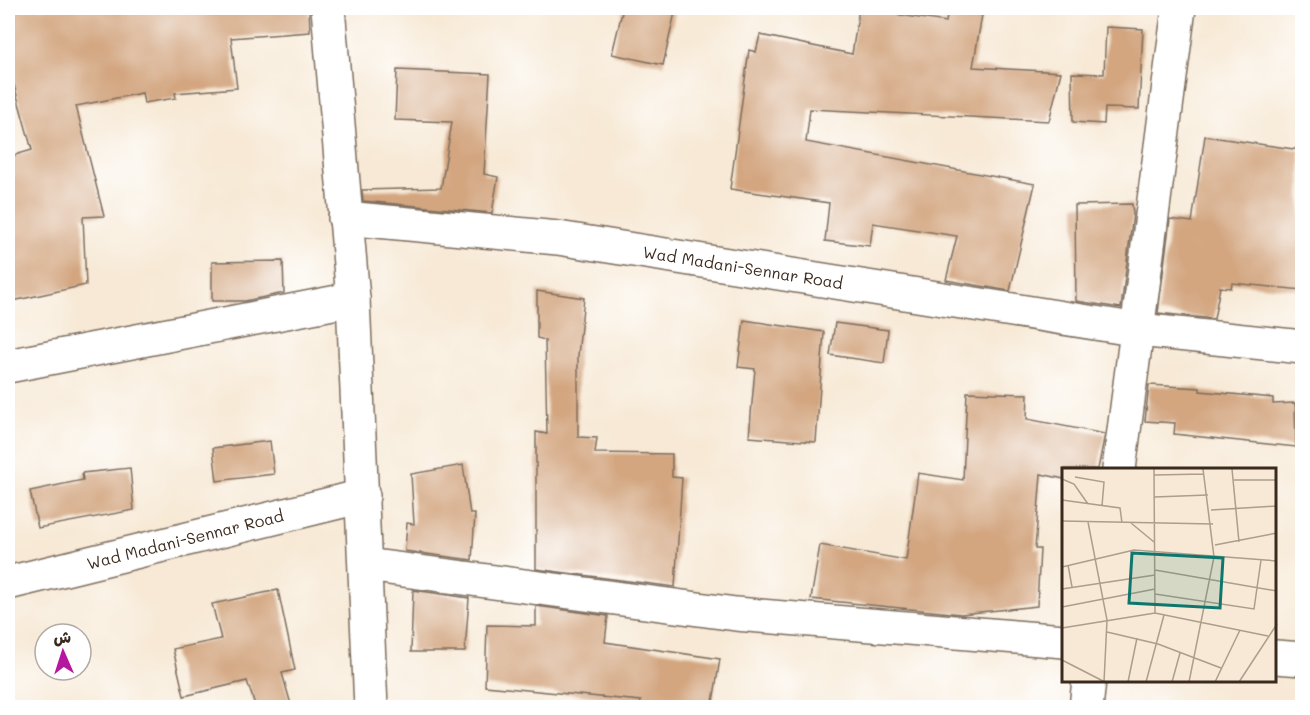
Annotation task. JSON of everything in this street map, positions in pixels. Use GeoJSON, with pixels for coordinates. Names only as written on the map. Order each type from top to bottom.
{"type":"FeatureCollection","features":[{"type":"Feature","properties":{"kind":"street"},"geometry":{"type":"LineString","coordinates":[[328,8],[353,299],[371,708]]}},
{"type":"Feature","properties":{"kind":"street"},"geometry":{"type":"LineString","coordinates":[[1119,468],[1139,330],[1179,8]]}},
{"type":"Feature","properties":{"kind":"street","name":"Wad Madani-Sennar Road"},"geometry":{"type":"LineString","coordinates":[[345,218],[558,238],[1139,330],[1302,347]]}},
{"type":"Feature","properties":{"kind":"street"},"geometry":{"type":"LineString","coordinates":[[8,366],[353,299]]}},
{"type":"Feature","properties":{"kind":"street","name":"Wad Madani-Sennar Road"},"geometry":{"type":"LineString","coordinates":[[8,583],[363,496]]}},
{"type":"Feature","properties":{"kind":"street"},"geometry":{"type":"LineString","coordinates":[[366,565],[736,614],[1062,641]]}},
{"type":"Feature","properties":{"kind":"street"},"geometry":{"type":"LineString","coordinates":[[1277,657],[1302,659]]}},
{"type":"Feature","properties":{"kind":"street"},"geometry":{"type":"LineString","coordinates":[[1086,708],[1089,682]]}},
{"type":"Feature","properties":{"kind":"building"},"geometry":{"type":"Polygon","coordinates":[[[35,8],[309,8],[310,32],[231,38],[237,88],[175,93],[176,98],[144,103],[142,93],[76,106],[104,216],[83,217],[86,285],[8,302],[8,157],[32,150],[14,85],[8,85],[8,11],[35,8]]]}},
{"type":"Feature","properties":{"kind":"building"},"geometry":{"type":"Polygon","coordinates":[[[623,8],[676,8],[663,65],[612,54],[623,8]]]}},
{"type":"Feature","properties":{"kind":"building"},"geometry":{"type":"Polygon","coordinates":[[[859,9],[946,22],[948,9],[982,15],[973,67],[1061,72],[1049,121],[810,109],[806,142],[1035,184],[1010,291],[946,280],[957,236],[873,223],[870,246],[825,241],[829,203],[730,189],[749,50],[756,52],[760,35],[852,54],[859,9]]]}},
{"type":"Feature","properties":{"kind":"building"},"geometry":{"type":"Polygon","coordinates":[[[1106,27],[1143,29],[1139,109],[1105,108],[1104,124],[1073,122],[1072,73],[1104,74],[1106,27]]]}},
{"type":"Feature","properties":{"kind":"building"},"geometry":{"type":"Polygon","coordinates":[[[397,70],[490,74],[484,174],[498,177],[492,213],[363,201],[362,190],[441,188],[452,122],[395,120],[397,70]]]}},
{"type":"Feature","properties":{"kind":"building"},"geometry":{"type":"Polygon","coordinates":[[[1205,136],[1300,150],[1302,290],[1232,283],[1231,288],[1220,287],[1214,319],[1158,313],[1170,219],[1192,222],[1205,136]]]}},
{"type":"Feature","properties":{"kind":"building"},"geometry":{"type":"Polygon","coordinates":[[[1132,204],[1133,214],[1121,308],[1076,301],[1075,205],[1132,204]]]}},
{"type":"Feature","properties":{"kind":"building"},"geometry":{"type":"Polygon","coordinates":[[[283,261],[284,293],[245,301],[212,301],[212,262],[283,261]]]}},
{"type":"Feature","properties":{"kind":"building"},"geometry":{"type":"Polygon","coordinates":[[[537,291],[584,298],[578,355],[578,437],[597,438],[595,453],[672,454],[672,477],[682,478],[675,587],[536,569],[536,432],[547,434],[545,340],[537,338],[537,291]]]}},
{"type":"Feature","properties":{"kind":"building"},"geometry":{"type":"Polygon","coordinates":[[[744,320],[824,332],[816,442],[749,437],[755,369],[738,367],[744,320]]]}},
{"type":"Feature","properties":{"kind":"building"},"geometry":{"type":"Polygon","coordinates":[[[835,323],[888,330],[884,363],[830,355],[835,323]]]}},
{"type":"Feature","properties":{"kind":"building"},"geometry":{"type":"Polygon","coordinates":[[[1149,385],[1200,388],[1200,391],[1273,398],[1273,404],[1295,403],[1296,447],[1174,434],[1175,423],[1145,421],[1149,385]]]}},
{"type":"Feature","properties":{"kind":"building"},"geometry":{"type":"Polygon","coordinates":[[[967,392],[1028,394],[1027,419],[1105,434],[1098,468],[1062,468],[1062,479],[1041,474],[1035,549],[1040,549],[1037,606],[961,614],[811,599],[820,545],[906,560],[918,473],[963,480],[967,392]]]}},
{"type":"Feature","properties":{"kind":"building"},"geometry":{"type":"Polygon","coordinates":[[[270,441],[274,474],[217,481],[213,448],[270,441]]]}},
{"type":"Feature","properties":{"kind":"building"},"geometry":{"type":"Polygon","coordinates":[[[463,465],[470,514],[475,514],[472,560],[405,551],[407,523],[414,524],[411,474],[463,465]]]}},
{"type":"Feature","properties":{"kind":"building"},"geometry":{"type":"Polygon","coordinates":[[[130,468],[134,510],[38,528],[30,491],[83,480],[82,473],[130,468]]]}},
{"type":"Feature","properties":{"kind":"building"},"geometry":{"type":"Polygon","coordinates":[[[278,590],[295,670],[282,673],[292,708],[256,708],[247,681],[184,696],[173,649],[221,639],[212,604],[278,590]]]}},
{"type":"Feature","properties":{"kind":"building"},"geometry":{"type":"Polygon","coordinates":[[[413,590],[469,598],[465,652],[411,652],[413,590]]]}},
{"type":"Feature","properties":{"kind":"building"},"geometry":{"type":"Polygon","coordinates":[[[536,606],[608,616],[605,642],[720,659],[712,708],[640,708],[641,701],[485,686],[487,625],[536,626],[536,606]]]}}]}
